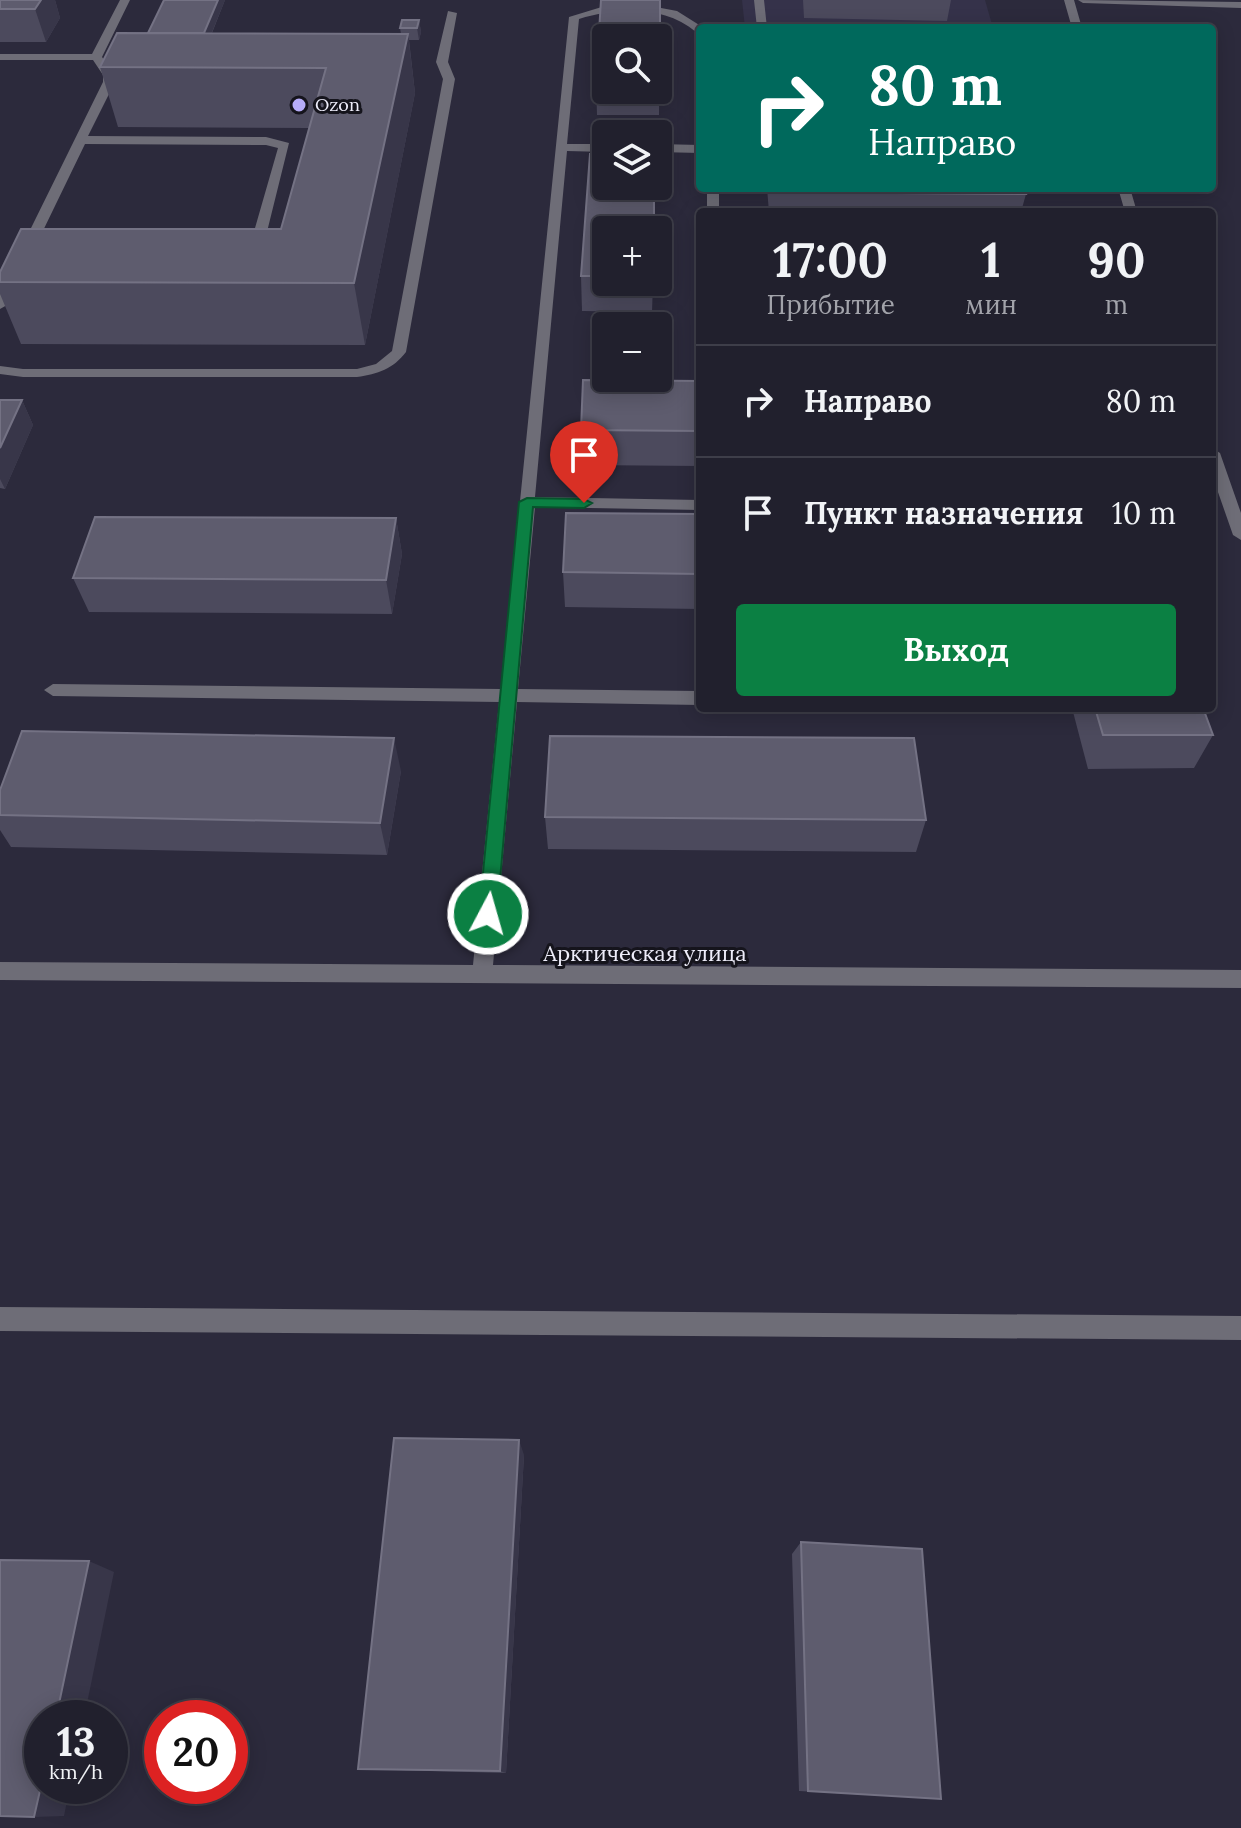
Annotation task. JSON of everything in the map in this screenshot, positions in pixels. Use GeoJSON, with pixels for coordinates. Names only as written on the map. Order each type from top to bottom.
{"type":"FeatureCollection","features":[{"type":"Feature","properties":{"kind":"street"},"geometry":{"type":"LineString","coordinates":[[96,57],[125,0]]}},
{"type":"Feature","properties":{"kind":"street"},"geometry":{"type":"LineString","coordinates":[[759,0],[762,24]]}},
{"type":"Feature","properties":{"kind":"street"},"geometry":{"type":"LineString","coordinates":[[1069,0],[1076,24]]}},
{"type":"Feature","properties":{"kind":"street"},"geometry":{"type":"LineString","coordinates":[[1083,0],[1241,5]]}},
{"type":"Feature","properties":{"kind":"street"},"geometry":{"type":"LineString","coordinates":[[482,976],[574,17],[607,9],[659,11],[687,18],[696,26]]}},
{"type":"Feature","properties":{"kind":"street"},"geometry":{"type":"LineString","coordinates":[[0,370],[23,373],[357,373],[377,370],[390,363],[399,352],[449,79],[442,62],[452,13]]}},
{"type":"Feature","properties":{"kind":"street"},"geometry":{"type":"LineString","coordinates":[[0,57],[96,57]]}},
{"type":"Feature","properties":{"kind":"street"},"geometry":{"type":"LineString","coordinates":[[0,305],[109,82],[109,75],[96,57]]}},
{"type":"Feature","properties":{"kind":"street"},"geometry":{"type":"LineString","coordinates":[[81,140],[266,141],[285,146],[254,256],[250,264],[239,270]]}},
{"type":"Feature","properties":{"kind":"street"},"geometry":{"type":"LineString","coordinates":[[561,147],[592,148]]}},
{"type":"Feature","properties":{"kind":"street"},"geometry":{"type":"LineString","coordinates":[[672,148],[696,149]]}},
{"type":"Feature","properties":{"kind":"street"},"geometry":{"type":"LineString","coordinates":[[17,269],[32,269]]}},
{"type":"Feature","properties":{"kind":"street"},"geometry":{"type":"LineString","coordinates":[[1218,486],[1241,535]]}},
{"type":"Feature","properties":{"kind":"street"},"geometry":{"type":"LineString","coordinates":[[527,502],[696,505]]}},
{"type":"Feature","properties":{"kind":"street"},"geometry":{"type":"LineString","coordinates":[[53,690],[696,698]]}},
{"type":"Feature","properties":{"kind":"street","name":"Арктическая улица"},"geometry":{"type":"LineString","coordinates":[[0,971],[1241,979]]}},
{"type":"Feature","properties":{"kind":"street"},"geometry":{"type":"LineString","coordinates":[[0,1319],[1241,1328]]}},
{"type":"Feature","properties":{"kind":"shaded area"},"geometry":{"type":"Polygon","coordinates":[[[742,0],[985,0],[992,24],[745,24],[742,0]]]}},
{"type":"Feature","properties":{"kind":"building"},"geometry":{"type":"Polygon","coordinates":[[[0,0],[41,0],[35,9],[0,9],[0,0]]]}},
{"type":"Feature","properties":{"kind":"building"},"geometry":{"type":"Polygon","coordinates":[[[164,0],[218,0],[204,33],[148,33],[164,0]]]}},
{"type":"Feature","properties":{"kind":"building"},"geometry":{"type":"Polygon","coordinates":[[[601,0],[660,0],[660,24],[600,24],[601,0]]]}},
{"type":"Feature","properties":{"kind":"building"},"geometry":{"type":"Polygon","coordinates":[[[402,20],[419,20],[417,28],[400,28],[402,20]]]}},
{"type":"Feature","properties":{"kind":"building"},"geometry":{"type":"Polygon","coordinates":[[[117,33],[408,34],[354,283],[0,282],[0,272],[21,229],[281,229],[326,68],[100,67],[117,33]]]}},
{"type":"Feature","properties":{"kind":"building"},"geometry":{"type":"Polygon","coordinates":[[[592,154],[592,200],[654,200],[654,216],[592,216],[592,276],[581,276],[592,154]]]}},
{"type":"Feature","properties":{"kind":"building"},"geometry":{"type":"Polygon","coordinates":[[[774,192],[1025,192],[1026,194],[774,192]]]}},
{"type":"Feature","properties":{"kind":"building"},"geometry":{"type":"Polygon","coordinates":[[[583,380],[592,380],[592,392],[672,392],[672,381],[696,381],[696,431],[581,430],[583,380]]]}},
{"type":"Feature","properties":{"kind":"building"},"geometry":{"type":"Polygon","coordinates":[[[0,400],[22,400],[0,448],[0,400]]]}},
{"type":"Feature","properties":{"kind":"building"},"geometry":{"type":"Polygon","coordinates":[[[566,513],[696,514],[696,574],[563,572],[566,513]]]}},
{"type":"Feature","properties":{"kind":"building"},"geometry":{"type":"Polygon","coordinates":[[[95,517],[396,518],[386,580],[73,578],[95,517]]]}},
{"type":"Feature","properties":{"kind":"building"},"geometry":{"type":"Polygon","coordinates":[[[1096,712],[1204,712],[1213,735],[1103,735],[1096,712]]]}},
{"type":"Feature","properties":{"kind":"building"},"geometry":{"type":"Polygon","coordinates":[[[22,731],[394,738],[380,823],[0,815],[0,790],[22,731]]]}},
{"type":"Feature","properties":{"kind":"building"},"geometry":{"type":"Polygon","coordinates":[[[550,736],[914,738],[926,820],[545,817],[550,736]]]}},
{"type":"Feature","properties":{"kind":"building"},"geometry":{"type":"Polygon","coordinates":[[[394,1438],[519,1440],[500,1771],[358,1769],[394,1438]]]}},
{"type":"Feature","properties":{"kind":"building"},"geometry":{"type":"Polygon","coordinates":[[[801,1542],[922,1549],[941,1799],[808,1791],[801,1542]]]}},
{"type":"Feature","properties":{"kind":"building"},"geometry":{"type":"Polygon","coordinates":[[[0,1560],[89,1561],[60,1700],[24,1700],[24,1804],[37,1804],[34,1817],[0,1816],[0,1560]]]}},
{"type":"Feature","properties":{"kind":"place","name":"Ozon"},"geometry":{"type":"Point","coordinates":[299,105]}},
{"type":"Feature","properties":{"kind":"route"},"geometry":{"type":"LineString","coordinates":[[488,914],[527,502],[584,503]]}}]}
